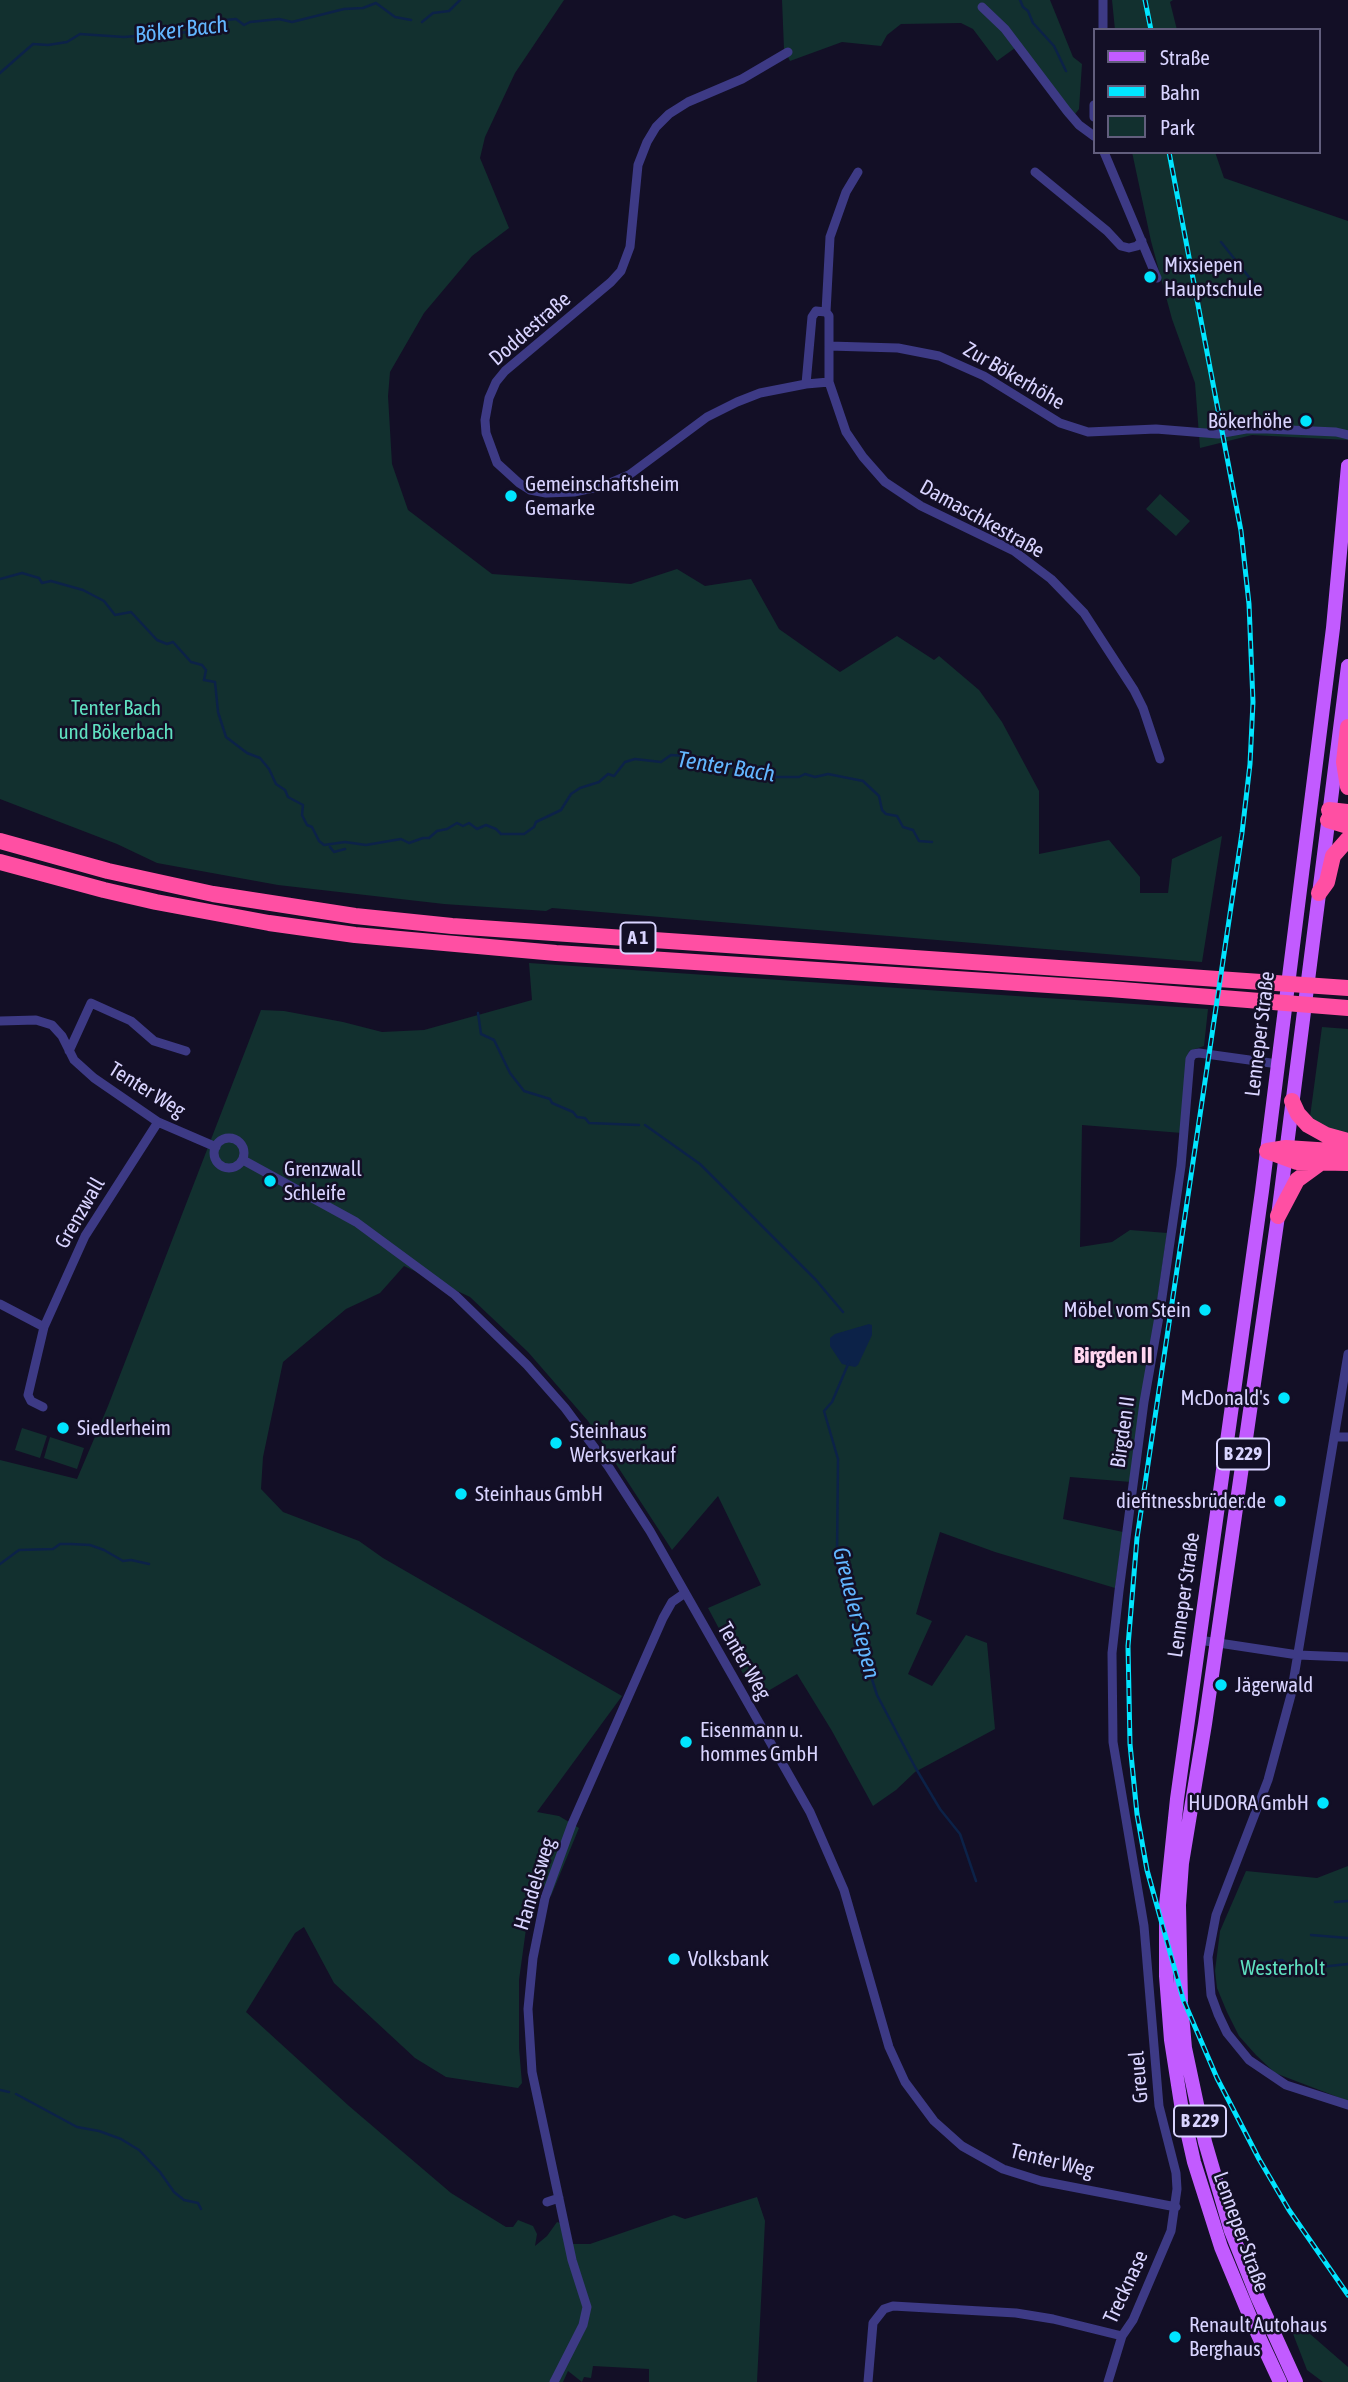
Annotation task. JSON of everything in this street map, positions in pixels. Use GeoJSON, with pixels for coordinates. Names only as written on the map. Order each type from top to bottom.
{"type":"FeatureCollection","features":[{"type":"Feature","properties":{"kind":"highway"},"geometry":{"type":"LineString","coordinates":[[1348,727],[1344,762],[1348,788]]}},
{"type":"Feature","properties":{"kind":"highway"},"geometry":{"type":"LineString","coordinates":[[1329,815],[1348,812]]}},
{"type":"Feature","properties":{"kind":"highway"},"geometry":{"type":"LineString","coordinates":[[1329,815],[1348,826]]}},
{"type":"Feature","properties":{"kind":"highway"},"geometry":{"type":"LineString","coordinates":[[1319,893],[1327,882],[1333,856],[1348,839]]}},
{"type":"Feature","properties":{"kind":"highway","name":"A 1"},"geometry":{"type":"LineString","coordinates":[[0,841],[108,871],[200,891],[355,916],[452,926],[1348,988]]}},
{"type":"Feature","properties":{"kind":"highway","name":"A 1"},"geometry":{"type":"LineString","coordinates":[[0,862],[104,890],[213,913],[383,938],[556,953],[1348,1007]]}},
{"type":"Feature","properties":{"kind":"highway"},"geometry":{"type":"LineString","coordinates":[[1292,1101],[1298,1114],[1308,1125],[1326,1135],[1348,1141]]}},
{"type":"Feature","properties":{"kind":"highway"},"geometry":{"type":"LineString","coordinates":[[1267,1151],[1319,1164],[1348,1163]]}},
{"type":"Feature","properties":{"kind":"highway"},"geometry":{"type":"LineString","coordinates":[[1285,1154],[1348,1152]]}},
{"type":"Feature","properties":{"kind":"highway"},"geometry":{"type":"LineString","coordinates":[[1278,1216],[1297,1180],[1319,1164]]}},
{"type":"Feature","properties":{"kind":"main road","name":"Lenneper Straße"},"geometry":{"type":"LineString","coordinates":[[1176,1863],[1199,1640],[1267,1151],[1336,608],[1348,466]]}},
{"type":"Feature","properties":{"kind":"main road","name":"Lenneper Straße"},"geometry":{"type":"LineString","coordinates":[[1280,2382],[1227,2261],[1194,2162],[1165,1957],[1166,1905],[1216,1643],[1278,1216],[1348,666]]}},
{"type":"Feature","properties":{"kind":"main road"},"geometry":{"type":"LineString","coordinates":[[1310,811],[1329,815]]}},
{"type":"Feature","properties":{"kind":"main road","name":"Lenneper Straße"},"geometry":{"type":"LineString","coordinates":[[1179,2050],[1194,2097],[1217,2190],[1257,2296],[1296,2382]]}},
{"type":"Feature","properties":{"kind":"street"},"geometry":{"type":"LineString","coordinates":[[1103,0],[1103,28]]}},
{"type":"Feature","properties":{"kind":"street"},"geometry":{"type":"LineString","coordinates":[[982,7],[1006,29],[1073,118],[1092,134]]}},
{"type":"Feature","properties":{"kind":"street","name":"Doddestraße"},"geometry":{"type":"LineString","coordinates":[[788,52],[742,79],[688,102],[669,114],[656,127],[638,164],[630,247],[621,271],[505,371],[496,382],[489,398],[484,425],[492,454],[512,478],[538,492],[574,492],[603,486],[629,475],[701,422],[737,402],[760,393],[829,382]]}},
{"type":"Feature","properties":{"kind":"street"},"geometry":{"type":"LineString","coordinates":[[1105,154],[1157,278]]}},
{"type":"Feature","properties":{"kind":"street"},"geometry":{"type":"LineString","coordinates":[[806,384],[812,314],[816,311],[826,312],[830,237],[846,192],[858,172]]}},
{"type":"Feature","properties":{"kind":"street"},"geometry":{"type":"LineString","coordinates":[[1035,172],[1107,231],[1121,246],[1129,248],[1142,241]]}},
{"type":"Feature","properties":{"kind":"street","name":"Damaschkestraße"},"geometry":{"type":"LineString","coordinates":[[826,312],[830,318],[829,382],[846,432],[863,457],[885,482],[921,506],[1014,551],[1051,579],[1084,613],[1129,681],[1143,708],[1160,759]]}},
{"type":"Feature","properties":{"kind":"street","name":"Zur Bökerhöhe"},"geometry":{"type":"LineString","coordinates":[[829,346],[898,348],[939,356],[984,376],[1060,423],[1083,431],[1156,429],[1218,434],[1246,429],[1336,432],[1348,435]]}},
{"type":"Feature","properties":{"kind":"street"},"geometry":{"type":"LineString","coordinates":[[69,1051],[91,1003],[131,1021],[154,1041],[187,1051]]}},
{"type":"Feature","properties":{"kind":"street","name":"Tenter Weg"},"geometry":{"type":"LineString","coordinates":[[0,1021],[47,1022],[61,1033],[76,1062],[94,1078],[158,1122],[216,1147]]}},
{"type":"Feature","properties":{"kind":"street","name":"Birgden II"},"geometry":{"type":"LineString","coordinates":[[1150,1984],[1144,1926],[1113,1742],[1112,1653],[1144,1402],[1181,1166],[1189,1062],[1192,1055],[1199,1053],[1278,1063]]}},
{"type":"Feature","properties":{"kind":"street","name":"Grenzwall"},"geometry":{"type":"LineString","coordinates":[[43,1407],[31,1401],[28,1393],[44,1327],[85,1236],[158,1122]]}},
{"type":"Feature","properties":{"kind":"street"},"geometry":{"type":"LineString","coordinates":[[228,1138],[238,1141],[244,1149],[243,1160],[236,1167],[225,1168],[217,1162],[214,1152],[216,1147],[228,1138]]}},
{"type":"Feature","properties":{"kind":"street","name":"Tenter Weg"},"geometry":{"type":"LineString","coordinates":[[243,1160],[332,1207],[378,1236],[455,1295],[512,1348],[565,1408],[603,1458],[636,1508],[823,1839],[844,1890],[889,2047],[905,2082],[934,2121],[962,2146],[1003,2169],[1041,2181],[1175,2207]]}},
{"type":"Feature","properties":{"kind":"street"},"geometry":{"type":"LineString","coordinates":[[0,1304],[44,1327]]}},
{"type":"Feature","properties":{"kind":"street"},"geometry":{"type":"LineString","coordinates":[[1348,1354],[1298,1656],[1285,1717],[1268,1780],[1216,1915],[1208,1957],[1211,1995],[1218,2014],[1227,2033],[1249,2060],[1286,2084],[1348,2105]]}},
{"type":"Feature","properties":{"kind":"street"},"geometry":{"type":"LineString","coordinates":[[1334,1437],[1348,1437]]}},
{"type":"Feature","properties":{"kind":"street","name":"Handelsweg"},"geometry":{"type":"LineString","coordinates":[[554,2382],[585,2319],[587,2307],[572,2260],[535,2088],[529,2040],[530,1983],[542,1910],[572,1824],[663,1618],[673,1602],[685,1593]]}},
{"type":"Feature","properties":{"kind":"street"},"geometry":{"type":"LineString","coordinates":[[1199,1640],[1298,1656],[1348,1657]]}},
{"type":"Feature","properties":{"kind":"street","name":"Greuel"},"geometry":{"type":"LineString","coordinates":[[1150,1984],[1159,2106],[1176,2173],[1175,2207]]}},
{"type":"Feature","properties":{"kind":"street"},"geometry":{"type":"LineString","coordinates":[[547,2202],[559,2198]]}},
{"type":"Feature","properties":{"kind":"street","name":"Trecknase"},"geometry":{"type":"LineString","coordinates":[[1108,2382],[1122,2336],[1133,2320],[1171,2231],[1175,2207]]}},
{"type":"Feature","properties":{"kind":"street"},"geometry":{"type":"LineString","coordinates":[[868,2382],[873,2323],[884,2309],[892,2306],[1016,2313],[1122,2336]]}},
{"type":"Feature","properties":{"kind":"green space","name":"Tenter Bach und Bökerbach"},"geometry":{"type":"Polygon","coordinates":[[[0,0],[564,0],[515,73],[485,137],[480,158],[509,228],[472,256],[424,313],[390,372],[388,396],[392,464],[408,510],[492,574],[631,584],[677,569],[705,586],[751,579],[779,629],[840,672],[897,636],[934,660],[939,656],[979,690],[1002,722],[1039,791],[1039,854],[1109,840],[1140,877],[1140,893],[1168,893],[1172,859],[1222,836],[1202,962],[552,908],[546,911],[444,904],[278,885],[157,863],[117,844],[0,799],[0,0]]]}},
{"type":"Feature","properties":{"kind":"green space"},"geometry":{"type":"Polygon","coordinates":[[[782,0],[1050,0],[1073,57],[1082,64],[1079,109],[1072,118],[1066,117],[1015,48],[997,61],[973,29],[961,23],[901,24],[887,35],[881,46],[842,42],[790,61],[784,49],[782,0]]]}},
{"type":"Feature","properties":{"kind":"green space"},"geometry":{"type":"Polygon","coordinates":[[[1112,0],[1173,0],[1170,2],[1176,28],[1115,28],[1112,0]]]}},
{"type":"Feature","properties":{"kind":"green space"},"geometry":{"type":"Polygon","coordinates":[[[1132,154],[1216,154],[1224,178],[1348,221],[1348,440],[1252,435],[1200,448],[1195,383],[1172,319],[1151,241],[1132,154]]]}},
{"type":"Feature","properties":{"kind":"green space"},"geometry":{"type":"Polygon","coordinates":[[[1160,494],[1190,521],[1176,536],[1146,509],[1160,494]]]}},
{"type":"Feature","properties":{"kind":"green space"},"geometry":{"type":"Polygon","coordinates":[[[529,963],[1208,1009],[1204,1046],[1189,1051],[1182,1133],[1082,1125],[1080,1247],[1112,1242],[1130,1230],[1167,1233],[1131,1482],[1070,1477],[1063,1519],[1123,1532],[1115,1588],[995,1552],[940,1532],[916,1614],[932,1621],[908,1674],[932,1686],[966,1635],[987,1643],[995,1729],[915,1772],[873,1806],[797,1674],[756,1698],[708,1608],[761,1585],[718,1496],[672,1550],[588,1421],[528,1352],[470,1297],[404,1266],[380,1293],[346,1309],[283,1362],[263,1457],[261,1489],[283,1512],[359,1541],[383,1558],[622,1696],[537,1812],[559,1816],[579,1828],[551,1896],[538,1877],[526,1929],[519,1980],[522,2083],[518,2088],[446,2077],[415,2058],[334,1983],[304,1927],[295,1933],[246,2012],[349,2106],[451,2193],[506,2227],[513,2227],[518,2220],[533,2226],[537,2234],[535,2246],[557,2222],[560,2223],[566,2244],[590,2244],[674,2215],[685,2219],[757,2197],[765,2221],[757,2382],[649,2382],[649,2369],[593,2366],[591,2378],[584,2377],[582,2382],[568,2371],[563,2382],[0,2382],[0,1460],[77,1479],[108,1406],[261,1010],[284,1011],[382,1032],[424,1030],[532,1000],[529,963]]]}},
{"type":"Feature","properties":{"kind":"green space"},"geometry":{"type":"Polygon","coordinates":[[[1322,1027],[1348,1029],[1348,1134],[1330,1130],[1310,1117],[1322,1027]]]}},
{"type":"Feature","properties":{"kind":"green space"},"geometry":{"type":"Polygon","coordinates":[[[22,1428],[47,1436],[40,1458],[15,1450],[22,1428]]]}},
{"type":"Feature","properties":{"kind":"green space"},"geometry":{"type":"Polygon","coordinates":[[[50,1437],[84,1448],[77,1469],[44,1458],[50,1437]]]}},
{"type":"Feature","properties":{"kind":"green space","name":"Westerholt"},"geometry":{"type":"Polygon","coordinates":[[[1348,1866],[1348,2101],[1275,2073],[1256,2055],[1239,2036],[1227,2012],[1217,1988],[1215,1971],[1220,1931],[1246,1871],[1317,1878],[1348,1866]]]}},
{"type":"Feature","properties":{"kind":"green space"},"geometry":{"type":"Polygon","coordinates":[[[1290,2326],[1302,2327],[1348,2367],[1348,2382],[1323,2382],[1307,2370],[1290,2326]]]}},
{"type":"Feature","properties":{"kind":"water"},"geometry":{"type":"Polygon","coordinates":[[[872,1325],[872,1335],[858,1365],[855,1367],[842,1364],[830,1346],[830,1338],[872,1325]]]}},
{"type":"Feature","properties":{"kind":"waterway","name":"Böker Bach"},"geometry":{"type":"LineString","coordinates":[[422,22],[433,13],[449,11],[460,0]]}},
{"type":"Feature","properties":{"kind":"waterway"},"geometry":{"type":"LineString","coordinates":[[1020,0],[1033,23],[1054,46],[1066,71]]}},
{"type":"Feature","properties":{"kind":"waterway","name":"Böker Bach"},"geometry":{"type":"LineString","coordinates":[[0,73],[33,44],[67,42],[80,34],[124,37],[189,32],[201,29],[206,24],[236,19],[244,25],[279,19],[292,22],[376,3],[395,17],[411,20]]}},
{"type":"Feature","properties":{"kind":"waterway"},"geometry":{"type":"LineString","coordinates":[[1221,242],[1256,286]]}},
{"type":"Feature","properties":{"kind":"waterway","name":"Tenter Bach"},"geometry":{"type":"LineString","coordinates":[[0,579],[22,573],[39,578],[42,583],[51,581],[83,590],[104,601],[115,615],[131,612],[157,640],[167,644],[173,642],[191,662],[202,665],[206,670],[204,680],[215,682],[218,712],[226,737],[247,753],[260,758],[276,784],[285,790],[288,797],[303,805],[302,815],[307,825],[312,827],[324,845],[345,842],[366,845],[401,839],[409,843],[429,838],[437,831],[457,823],[463,826],[469,823],[477,829],[486,825],[501,834],[524,834],[534,827],[536,822],[561,810],[571,794],[599,782],[608,774],[614,776],[625,762],[635,759],[661,762],[671,755],[689,756],[704,763],[746,769],[774,777],[799,777],[805,774],[815,777],[828,774],[863,781],[879,796],[882,810],[886,814],[897,816],[903,827],[913,830],[919,841],[932,842]]}},
{"type":"Feature","properties":{"kind":"waterway","name":"Greueler Siepen"},"geometry":{"type":"LineString","coordinates":[[330,847],[334,852],[345,849]]}},
{"type":"Feature","properties":{"kind":"waterway","name":"Greueler Siepen"},"geometry":{"type":"LineString","coordinates":[[478,1013],[481,1034],[494,1040],[510,1073],[524,1091],[550,1099],[552,1103],[573,1112],[577,1117],[585,1118],[589,1123],[639,1125]]}},
{"type":"Feature","properties":{"kind":"waterway","name":"Greueler Siepen"},"geometry":{"type":"LineString","coordinates":[[645,1125],[700,1164],[816,1280],[843,1312]]}},
{"type":"Feature","properties":{"kind":"waterway","name":"Greueler Siepen"},"geometry":{"type":"LineString","coordinates":[[849,1362],[832,1402],[824,1411],[838,1459],[837,1555],[848,1604],[877,1695],[940,1809],[960,1834],[976,1881]]}},
{"type":"Feature","properties":{"kind":"waterway"},"geometry":{"type":"LineString","coordinates":[[0,1564],[19,1550],[53,1549],[60,1544],[90,1545],[123,1561],[149,1564]]}},
{"type":"Feature","properties":{"kind":"waterway"},"geometry":{"type":"LineString","coordinates":[[1335,1902],[1348,1901]]}},
{"type":"Feature","properties":{"kind":"waterway"},"geometry":{"type":"LineString","coordinates":[[1311,1935],[1348,1938]]}},
{"type":"Feature","properties":{"kind":"waterway"},"geometry":{"type":"LineString","coordinates":[[1257,1964],[1282,1960],[1293,1970],[1348,1964]]}},
{"type":"Feature","properties":{"kind":"waterway"},"geometry":{"type":"LineString","coordinates":[[0,2090],[9,2092]]}},
{"type":"Feature","properties":{"kind":"waterway"},"geometry":{"type":"LineString","coordinates":[[16,2094],[77,2127],[121,2139],[139,2150],[174,2192],[184,2200],[198,2203],[201,2209]]}},
{"type":"Feature","properties":{"kind":"railway"},"geometry":{"type":"LineString","coordinates":[[1145,0],[1151,28]]}},
{"type":"Feature","properties":{"kind":"railway"},"geometry":{"type":"LineString","coordinates":[[1169,154],[1241,531],[1249,604],[1253,702],[1250,764],[1242,833],[1137,1538],[1128,1646],[1130,1744],[1137,1814],[1147,1870],[1183,1999],[1217,2078],[1259,2159],[1289,2210],[1348,2295]]}},
{"type":"Feature","properties":{"kind":"place","name":"Mixsiepen Hauptschule"},"geometry":{"type":"Point","coordinates":[1150,277]}},
{"type":"Feature","properties":{"kind":"place","name":"Bökerhöhe"},"geometry":{"type":"Point","coordinates":[1306,421]}},
{"type":"Feature","properties":{"kind":"place","name":"Gemeinschaftsheim Gemarke"},"geometry":{"type":"Point","coordinates":[511,496]}},
{"type":"Feature","properties":{"kind":"place","name":"Grenzwall Schleife"},"geometry":{"type":"Point","coordinates":[270,1181]}},
{"type":"Feature","properties":{"kind":"place","name":"Möbel vom Stein"},"geometry":{"type":"Point","coordinates":[1205,1310]}},
{"type":"Feature","properties":{"kind":"place","name":"McDonald's"},"geometry":{"type":"Point","coordinates":[1284,1398]}},
{"type":"Feature","properties":{"kind":"place","name":"Siedlerheim"},"geometry":{"type":"Point","coordinates":[63,1428]}},
{"type":"Feature","properties":{"kind":"place","name":"Steinhaus Werksverkauf"},"geometry":{"type":"Point","coordinates":[556,1443]}},
{"type":"Feature","properties":{"kind":"place","name":"Steinhaus GmbH"},"geometry":{"type":"Point","coordinates":[461,1494]}},
{"type":"Feature","properties":{"kind":"place","name":"diefitnessbrüder.de"},"geometry":{"type":"Point","coordinates":[1280,1501]}},
{"type":"Feature","properties":{"kind":"place","name":"Jägerwald"},"geometry":{"type":"Point","coordinates":[1221,1685]}},
{"type":"Feature","properties":{"kind":"place","name":"Eisenmann u. hommes GmbH"},"geometry":{"type":"Point","coordinates":[686,1742]}},
{"type":"Feature","properties":{"kind":"place","name":"HUDORA GmbH"},"geometry":{"type":"Point","coordinates":[1323,1803]}},
{"type":"Feature","properties":{"kind":"place","name":"Volksbank"},"geometry":{"type":"Point","coordinates":[674,1959]}},
{"type":"Feature","properties":{"kind":"place","name":"Renault Autohaus Berghaus"},"geometry":{"type":"Point","coordinates":[1175,2337]}},
{"type":"Feature","properties":{"kind":"district","name":"Birgden II"},"geometry":{"type":"Point","coordinates":[1113,1356]}}]}
